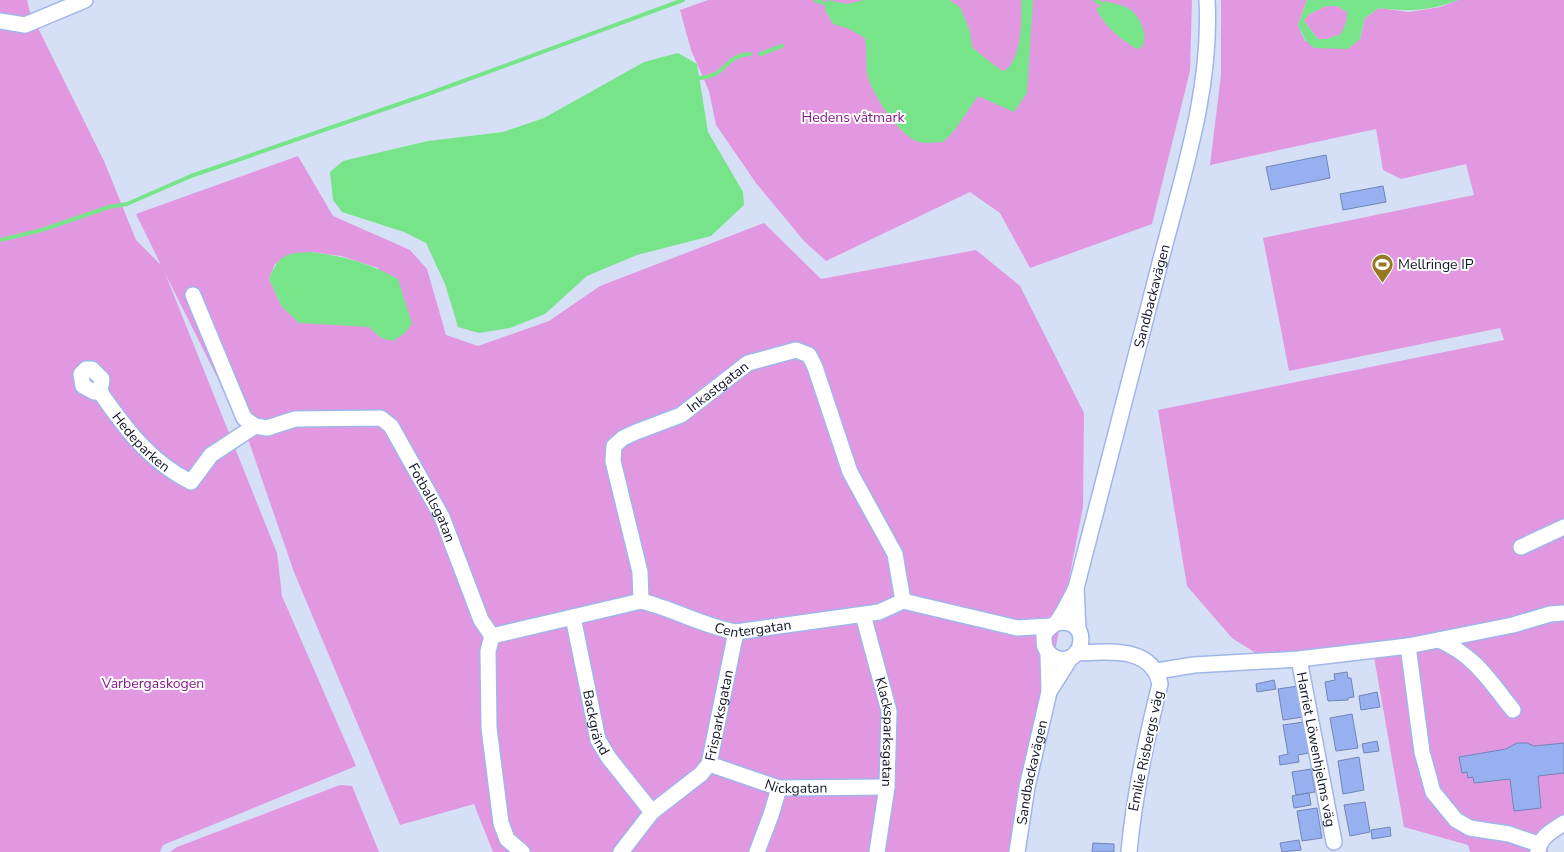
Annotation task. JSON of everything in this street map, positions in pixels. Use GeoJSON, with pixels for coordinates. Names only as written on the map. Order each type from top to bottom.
{"type":"FeatureCollection","features":[{"type":"Feature","properties":{"kind":"street"},"geometry":{"type":"LineString","coordinates":[[0,21],[25,25],[84,0]]}},
{"type":"Feature","properties":{"kind":"street","name":"Sandbackavägen"},"geometry":{"type":"LineString","coordinates":[[1053,624],[1076,588],[1195,128],[1202,89],[1207,41],[1208,0]]}},
{"type":"Feature","properties":{"kind":"street"},"geometry":{"type":"LineString","coordinates":[[193,295],[244,418],[255,426]]}},
{"type":"Feature","properties":{"kind":"street","name":"Inkastgatan"},"geometry":{"type":"LineString","coordinates":[[642,601],[640,572],[613,461],[614,446],[623,438],[681,415],[748,363],[796,350],[809,355],[815,366],[850,472],[895,554],[903,601]]}},
{"type":"Feature","properties":{"kind":"street","name":"Hedeparken"},"geometry":{"type":"LineString","coordinates":[[100,392],[136,442],[173,472],[191,482],[212,455],[255,426]]}},
{"type":"Feature","properties":{"kind":"street","name":"Fotballsgatan"},"geometry":{"type":"LineString","coordinates":[[255,426],[267,428],[295,419],[381,418],[391,426],[442,517],[478,612],[492,636]]}},
{"type":"Feature","properties":{"kind":"street"},"geometry":{"type":"LineString","coordinates":[[1520,547],[1564,527]]}},
{"type":"Feature","properties":{"kind":"street","name":"Sandbackavägen"},"geometry":{"type":"LineString","coordinates":[[1076,588],[1080,632]]}},
{"type":"Feature","properties":{"kind":"street","name":"Centergatan"},"geometry":{"type":"LineString","coordinates":[[492,636],[642,601],[660,605],[718,629],[736,632],[879,612],[903,601]]}},
{"type":"Feature","properties":{"kind":"street"},"geometry":{"type":"LineString","coordinates":[[903,601],[1016,628],[1068,622],[1080,632],[1082,642],[1074,655],[1058,659],[1016,628]]}},
{"type":"Feature","properties":{"kind":"street","name":"Harriet Löwenhjelms väg"},"geometry":{"type":"LineString","coordinates":[[1157,671],[1194,665],[1299,658],[1408,646],[1513,625],[1550,614],[1564,613]]}},
{"type":"Feature","properties":{"kind":"street","name":"Klacksparksgatan"},"geometry":{"type":"LineString","coordinates":[[863,614],[889,711],[887,787],[877,852]]}},
{"type":"Feature","properties":{"kind":"street","name":"Backgränd"},"geometry":{"type":"LineString","coordinates":[[573,617],[598,740],[608,758],[652,812]]}},
{"type":"Feature","properties":{"kind":"street"},"geometry":{"type":"LineString","coordinates":[[1047,650],[1044,636],[1053,624]]}},
{"type":"Feature","properties":{"kind":"street","name":"Frisparksgatan"},"geometry":{"type":"LineString","coordinates":[[621,852],[652,812],[701,774],[709,764],[736,632]]}},
{"type":"Feature","properties":{"kind":"street","name":"Emilie Risbergs väg"},"geometry":{"type":"LineString","coordinates":[[1080,632],[1112,652]]}},
{"type":"Feature","properties":{"kind":"street"},"geometry":{"type":"LineString","coordinates":[[492,636],[488,651],[489,728],[501,823],[507,839],[522,852]]}},
{"type":"Feature","properties":{"kind":"street"},"geometry":{"type":"LineString","coordinates":[[1439,640],[1458,648],[1472,659],[1513,710]]}},
{"type":"Feature","properties":{"kind":"street"},"geometry":{"type":"LineString","coordinates":[[1408,646],[1422,752],[1433,792],[1456,820],[1470,828],[1509,834],[1538,848],[1546,835],[1564,823]]}},
{"type":"Feature","properties":{"kind":"street","name":"Sandbackavägen"},"geometry":{"type":"LineString","coordinates":[[1017,852],[1028,780],[1049,692],[1047,650]]}},
{"type":"Feature","properties":{"kind":"street","name":"Emilie Risbergs väg"},"geometry":{"type":"LineString","coordinates":[[1074,655],[1112,652],[1146,660],[1157,671],[1160,684],[1133,806],[1129,852]]}},
{"type":"Feature","properties":{"kind":"street","name":"Sandbackavägen"},"geometry":{"type":"LineString","coordinates":[[1049,692],[1074,655]]}},
{"type":"Feature","properties":{"kind":"street","name":"Harriet Löwenhjelms väg"},"geometry":{"type":"LineString","coordinates":[[1299,658],[1334,842]]}},
{"type":"Feature","properties":{"kind":"street","name":"Nickgatan"},"geometry":{"type":"LineString","coordinates":[[709,764],[779,788],[887,787]]}},
{"type":"Feature","properties":{"kind":"street"},"geometry":{"type":"LineString","coordinates":[[757,852],[779,788]]}},
{"type":"Feature","properties":{"kind":"green space","name":"Varbergaskogen"},"geometry":{"type":"Polygon","coordinates":[[[0,0],[27,0],[30,12],[104,161],[136,240],[161,265],[136,214],[298,156],[333,216],[410,250],[427,269],[446,335],[478,346],[549,321],[600,286],[764,223],[821,279],[976,250],[1020,286],[1084,413],[1083,507],[1016,852],[493,852],[474,804],[400,825],[294,572],[248,439],[165,273],[277,553],[282,596],[356,766],[163,845],[160,852],[0,852],[0,0]],[[311,252],[275,264],[269,279],[282,307],[350,324],[370,327],[381,338],[378,268],[341,256],[311,252]]]}},
{"type":"Feature","properties":{"kind":"green space","name":"Hedens våtmark"},"geometry":{"type":"Polygon","coordinates":[[[708,0],[1192,0],[1190,71],[1152,224],[1030,268],[1000,213],[970,192],[826,261],[804,241],[756,183],[716,125],[709,91],[691,50],[680,10],[708,0]]]}},
{"type":"Feature","properties":{"kind":"green space"},"geometry":{"type":"Polygon","coordinates":[[[1221,0],[1307,0],[1298,25],[1305,41],[1360,39],[1365,18],[1379,8],[1409,12],[1440,7],[1458,0],[1564,0],[1564,829],[1548,845],[1548,852],[1470,852],[1468,845],[1404,827],[1374,657],[1279,668],[1232,638],[1187,586],[1158,410],[1504,340],[1500,328],[1289,371],[1263,238],[1474,195],[1466,164],[1401,179],[1383,170],[1376,129],[1210,165],[1221,75],[1221,0]]]}},
{"type":"Feature","properties":{"kind":"green space"},"geometry":{"type":"Polygon","coordinates":[[[1326,6],[1337,6],[1348,12],[1347,20],[1342,34],[1327,39],[1318,39],[1304,21],[1308,15],[1326,6]]]}},
{"type":"Feature","properties":{"kind":"green space"},"geometry":{"type":"Polygon","coordinates":[[[340,785],[352,786],[379,852],[170,852],[177,847],[340,785]]]}},
{"type":"Feature","properties":{"kind":"shaded area"},"geometry":{"type":"Polygon","coordinates":[[[827,0],[847,4],[864,0],[949,0],[960,7],[970,31],[972,47],[1004,71],[1010,66],[1018,49],[1021,28],[1021,0],[1033,0],[1027,93],[1014,112],[978,96],[954,131],[943,142],[922,143],[912,139],[887,113],[869,81],[865,38],[847,28],[833,24],[825,10],[827,0]]]}},
{"type":"Feature","properties":{"kind":"shaded area"},"geometry":{"type":"Polygon","coordinates":[[[1307,0],[1458,0],[1419,10],[1379,8],[1365,18],[1360,39],[1348,49],[1314,48],[1305,40],[1298,25],[1307,0]],[[1326,6],[1308,15],[1304,21],[1318,39],[1327,39],[1341,34],[1347,20],[1347,12],[1337,6],[1326,6]]]}},
{"type":"Feature","properties":{"kind":"shaded area"},"geometry":{"type":"Polygon","coordinates":[[[1105,1],[1128,8],[1136,15],[1144,31],[1142,47],[1137,49],[1125,41],[1113,32],[1103,20],[1096,8],[1100,7],[1105,1]]]}},
{"type":"Feature","properties":{"kind":"shaded area"},"geometry":{"type":"Polygon","coordinates":[[[678,53],[697,64],[708,132],[743,192],[744,205],[711,236],[637,255],[587,276],[545,314],[510,328],[479,333],[458,327],[445,284],[426,243],[404,232],[342,212],[333,200],[330,172],[343,161],[428,141],[503,132],[544,118],[644,62],[678,53]]]}},
{"type":"Feature","properties":{"kind":"shaded area"},"geometry":{"type":"Polygon","coordinates":[[[311,252],[356,261],[398,279],[412,324],[405,333],[393,341],[381,338],[369,327],[299,323],[282,307],[269,279],[276,264],[284,256],[311,252]]]}},
{"type":"Feature","properties":{"kind":"building"},"geometry":{"type":"Polygon","coordinates":[[[1326,155],[1330,178],[1271,190],[1266,167],[1326,155]]]}},
{"type":"Feature","properties":{"kind":"building"},"geometry":{"type":"Polygon","coordinates":[[[1383,186],[1386,202],[1343,210],[1340,194],[1383,186]]]}},
{"type":"Feature","properties":{"kind":"building"},"geometry":{"type":"Polygon","coordinates":[[[1347,672],[1348,678],[1351,678],[1354,697],[1348,698],[1348,700],[1328,701],[1325,682],[1335,680],[1334,674],[1347,672]]]}},
{"type":"Feature","properties":{"kind":"building"},"geometry":{"type":"Polygon","coordinates":[[[1274,680],[1276,689],[1257,692],[1256,684],[1274,680]]]}},
{"type":"Feature","properties":{"kind":"building"},"geometry":{"type":"Polygon","coordinates":[[[1298,686],[1303,717],[1283,720],[1278,689],[1298,686]]]}},
{"type":"Feature","properties":{"kind":"building"},"geometry":{"type":"Polygon","coordinates":[[[1377,692],[1380,707],[1361,710],[1359,696],[1377,692]]]}},
{"type":"Feature","properties":{"kind":"building"},"geometry":{"type":"Polygon","coordinates":[[[1352,714],[1358,748],[1336,751],[1330,718],[1352,714]]]}},
{"type":"Feature","properties":{"kind":"building"},"geometry":{"type":"Polygon","coordinates":[[[1304,722],[1309,753],[1298,755],[1299,762],[1280,765],[1279,756],[1288,754],[1283,725],[1304,722]]]}},
{"type":"Feature","properties":{"kind":"building"},"geometry":{"type":"Polygon","coordinates":[[[1377,741],[1379,751],[1364,753],[1362,744],[1377,741]]]}},
{"type":"Feature","properties":{"kind":"building"},"geometry":{"type":"Polygon","coordinates":[[[1517,743],[1527,743],[1534,746],[1564,743],[1564,773],[1538,776],[1541,808],[1514,811],[1510,779],[1474,783],[1473,777],[1468,778],[1467,772],[1462,773],[1459,757],[1506,749],[1517,743]]]}},
{"type":"Feature","properties":{"kind":"building"},"geometry":{"type":"Polygon","coordinates":[[[1359,757],[1364,790],[1343,794],[1338,761],[1359,757]]]}},
{"type":"Feature","properties":{"kind":"building"},"geometry":{"type":"Polygon","coordinates":[[[1311,769],[1315,792],[1296,795],[1292,772],[1311,769]]]}},
{"type":"Feature","properties":{"kind":"building"},"geometry":{"type":"Polygon","coordinates":[[[1309,793],[1311,805],[1294,808],[1292,796],[1309,793]]]}},
{"type":"Feature","properties":{"kind":"building"},"geometry":{"type":"Polygon","coordinates":[[[1365,802],[1370,832],[1350,836],[1344,805],[1365,802]]]}},
{"type":"Feature","properties":{"kind":"building"},"geometry":{"type":"Polygon","coordinates":[[[1317,808],[1322,838],[1302,841],[1297,811],[1317,808]]]}},
{"type":"Feature","properties":{"kind":"building"},"geometry":{"type":"Polygon","coordinates":[[[1390,827],[1391,836],[1372,839],[1371,830],[1390,827]]]}},
{"type":"Feature","properties":{"kind":"building"},"geometry":{"type":"Polygon","coordinates":[[[1299,840],[1301,850],[1282,852],[1280,843],[1299,840]]]}},
{"type":"Feature","properties":{"kind":"building"},"geometry":{"type":"Polygon","coordinates":[[[1093,843],[1114,844],[1114,852],[1092,852],[1093,843]]]}},
{"type":"Feature","properties":{"kind":"waterway"},"geometry":{"type":"LineString","coordinates":[[0,240],[42,230],[109,207],[127,204],[191,176],[428,94],[683,0]]}},
{"type":"Feature","properties":{"kind":"waterway"},"geometry":{"type":"LineString","coordinates":[[815,0],[828,5]]}},
{"type":"Feature","properties":{"kind":"waterway"},"geometry":{"type":"LineString","coordinates":[[1095,0],[1102,4]]}},
{"type":"Feature","properties":{"kind":"waterway"},"geometry":{"type":"LineString","coordinates":[[760,54],[782,46]]}},
{"type":"Feature","properties":{"kind":"waterway"},"geometry":{"type":"LineString","coordinates":[[699,78],[716,74],[734,58],[750,54]]}},
{"type":"Feature","properties":{"kind":"place","name":"Mellringe IP"},"geometry":{"type":"Point","coordinates":[1382,283]}}]}
